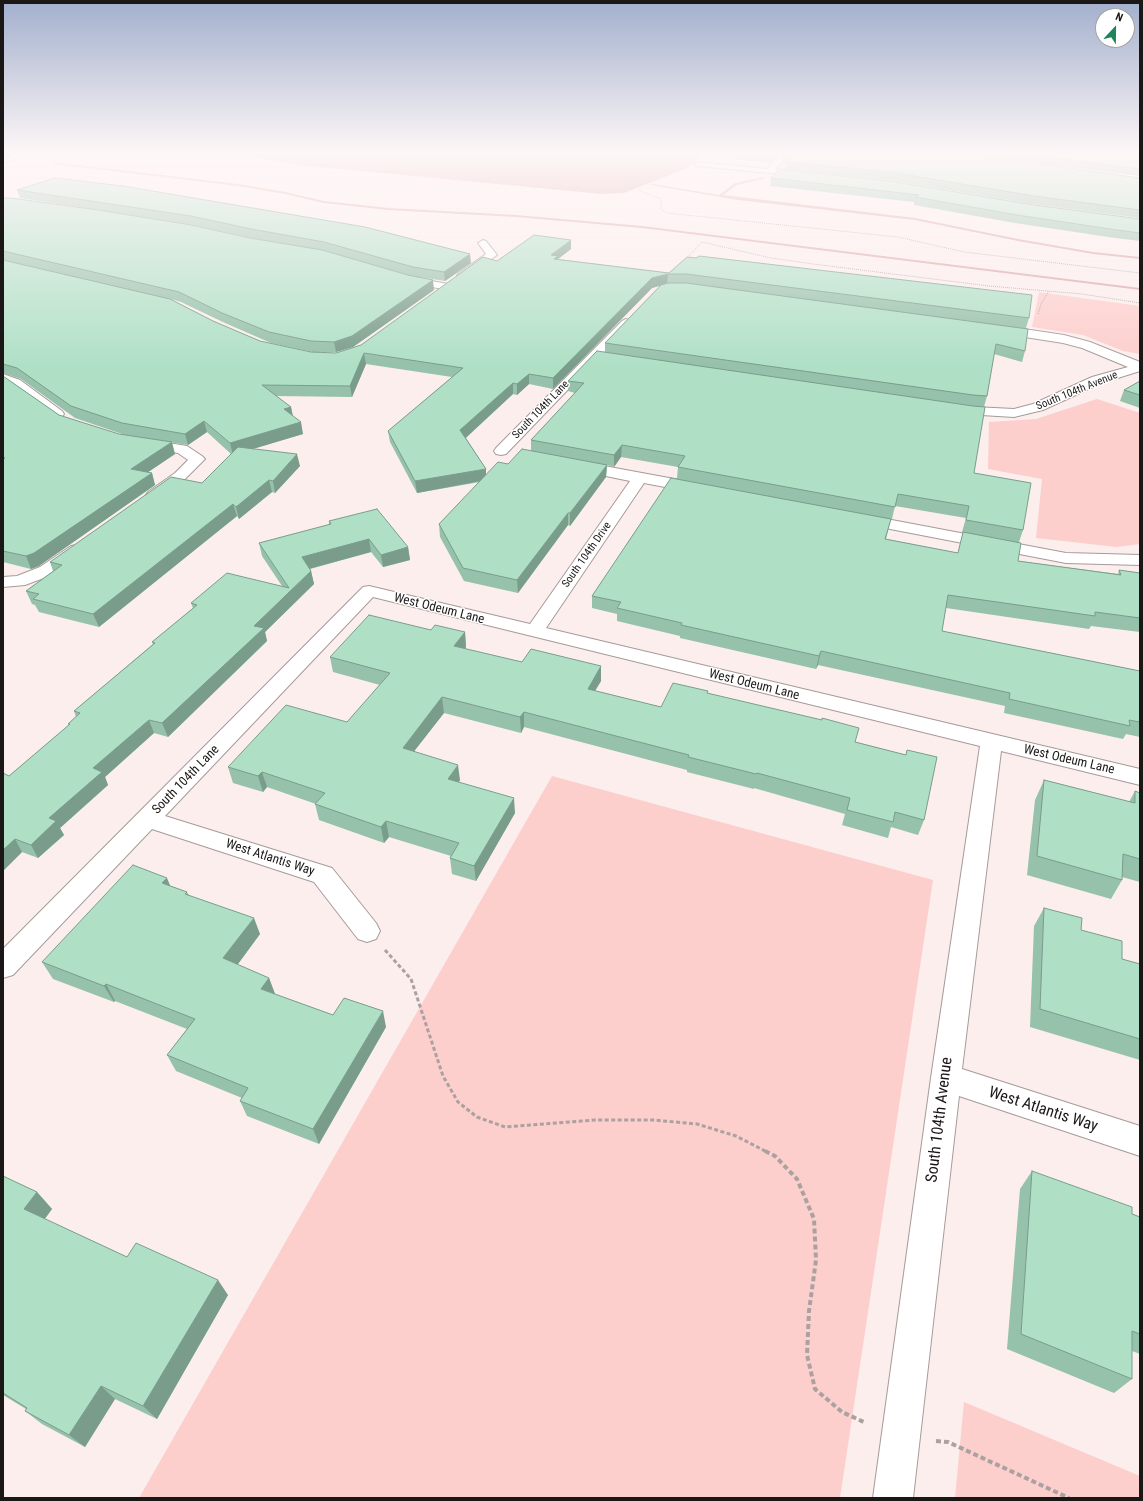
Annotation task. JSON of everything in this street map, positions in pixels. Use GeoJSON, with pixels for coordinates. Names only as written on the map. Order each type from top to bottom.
{"type":"FeatureCollection","features":[{"type":"Feature","properties":{"kind":"street"},"geometry":{"type":"LineString","coordinates":[[435,296],[492,255],[483,243]]}},
{"type":"Feature","properties":{"kind":"street"},"geometry":{"type":"LineString","coordinates":[[393,276],[413,281],[448,286]]}},
{"type":"Feature","properties":{"kind":"street","name":"South 104th Lane"},"geometry":{"type":"LineString","coordinates":[[509,453],[593,356],[635,313]]}},
{"type":"Feature","properties":{"kind":"street"},"geometry":{"type":"LineString","coordinates":[[984,328],[1064,339],[1086,345],[1140,367]]}},
{"type":"Feature","properties":{"kind":"street"},"geometry":{"type":"LineString","coordinates":[[593,356],[609,358]]}},
{"type":"Feature","properties":{"kind":"street","name":"South 104th Avenue"},"geometry":{"type":"LineString","coordinates":[[945,409],[970,412],[1014,413],[1038,407],[1097,380],[1140,367]]}},
{"type":"Feature","properties":{"kind":"street"},"geometry":{"type":"LineString","coordinates":[[3,378],[15,383],[69,422]]}},
{"type":"Feature","properties":{"kind":"street"},"geometry":{"type":"LineString","coordinates":[[130,441],[182,449],[197,459],[180,476],[142,504]]}},
{"type":"Feature","properties":{"kind":"street"},"geometry":{"type":"LineString","coordinates":[[563,463],[710,491]]}},
{"type":"Feature","properties":{"kind":"street","name":"South 104th Drive"},"geometry":{"type":"LineString","coordinates":[[534,632],[640,478]]}},
{"type":"Feature","properties":{"kind":"street"},"geometry":{"type":"LineString","coordinates":[[841,516],[1066,558],[1140,560]]}},
{"type":"Feature","properties":{"kind":"street"},"geometry":{"type":"LineString","coordinates":[[11,582],[46,572],[91,540]]}},
{"type":"Feature","properties":{"kind":"street","name":"South 104th Lane"},"geometry":{"type":"LineString","coordinates":[[3,967],[369,591]]}},
{"type":"Feature","properties":{"kind":"street","name":"West Odeum Lane"},"geometry":{"type":"LineString","coordinates":[[369,591],[1140,777]]}},
{"type":"Feature","properties":{"kind":"street","name":"South 104th Avenue"},"geometry":{"type":"LineString","coordinates":[[893,1498],[946,1078],[991,742]]}},
{"type":"Feature","properties":{"kind":"street","name":"West Atlantis Way"},"geometry":{"type":"LineString","coordinates":[[148,819],[323,875],[367,931]]}},
{"type":"Feature","properties":{"kind":"street","name":"West Atlantis Way"},"geometry":{"type":"LineString","coordinates":[[946,1078],[1140,1141]]}},
{"type":"Feature","properties":{"kind":"path"},"geometry":{"type":"LineString","coordinates":[[778,225],[898,237],[964,252],[1140,273]]}},
{"type":"Feature","properties":{"kind":"path"},"geometry":{"type":"LineString","coordinates":[[683,261],[702,242],[771,258],[813,264],[1140,303]]}},
{"type":"Feature","properties":{"kind":"path"},"geometry":{"type":"LineString","coordinates":[[1039,335],[1042,325],[1038,314],[1041,304],[1049,291]]}},
{"type":"Feature","properties":{"kind":"path"},"geometry":{"type":"LineString","coordinates":[[367,931],[411,979],[443,1076],[458,1102],[477,1117],[504,1127],[595,1120],[654,1120],[697,1124],[736,1136],[775,1156],[797,1179],[814,1219],[816,1260],[809,1311],[807,1355],[815,1388],[842,1412],[901,1438],[948,1442],[1069,1498]]}},
{"type":"Feature","properties":{"kind":"shaded area"},"geometry":{"type":"Polygon","coordinates":[[[1039,292],[1140,306],[1140,354],[1123,351],[1083,335],[1032,327],[1039,292]]]}},
{"type":"Feature","properties":{"kind":"shaded area"},"geometry":{"type":"Polygon","coordinates":[[[1097,399],[1140,413],[1140,544],[1117,547],[1036,538],[1042,479],[988,469],[989,422],[1036,419],[1097,399]]]}},
{"type":"Feature","properties":{"kind":"shaded area"},"geometry":{"type":"Polygon","coordinates":[[[552,776],[933,880],[840,1498],[139,1498],[552,776]]]}},
{"type":"Feature","properties":{"kind":"shaded area"},"geometry":{"type":"Polygon","coordinates":[[[964,1402],[1140,1476],[1140,1498],[955,1498],[964,1402]]]}},
{"type":"Feature","properties":{"kind":"building"},"geometry":{"type":"Polygon","coordinates":[[[3,225],[191,225],[250,238],[322,250],[408,275],[433,280],[352,336],[334,342],[311,341],[269,332],[222,313],[179,292],[3,251],[3,225]]]}},
{"type":"Feature","properties":{"kind":"building"},"geometry":{"type":"Polygon","coordinates":[[[233,225],[353,225],[470,254],[444,272],[413,267],[324,242],[233,225]]]}},
{"type":"Feature","properties":{"kind":"building"},"geometry":{"type":"Polygon","coordinates":[[[1084,225],[1140,225],[1140,233],[1084,225]]]}},
{"type":"Feature","properties":{"kind":"building"},"geometry":{"type":"Polygon","coordinates":[[[534,235],[571,240],[551,255],[558,256],[554,259],[669,273],[687,257],[696,258],[699,256],[1032,295],[1029,318],[686,274],[668,274],[652,278],[553,378],[529,374],[517,384],[513,383],[460,430],[486,469],[415,481],[388,431],[463,368],[364,353],[350,386],[262,385],[291,407],[284,409],[301,422],[230,443],[204,421],[185,434],[122,423],[71,406],[17,368],[3,364],[3,260],[170,299],[213,321],[260,341],[311,352],[336,353],[361,345],[483,257],[497,261],[534,235]]]}},
{"type":"Feature","properties":{"kind":"building"},"geometry":{"type":"Polygon","coordinates":[[[668,283],[686,283],[1028,329],[1025,351],[996,344],[987,396],[605,343],[661,285],[668,283]]]}},
{"type":"Feature","properties":{"kind":"building"},"geometry":{"type":"Polygon","coordinates":[[[597,351],[985,407],[974,473],[1031,483],[1023,530],[966,520],[969,506],[898,494],[895,507],[678,467],[685,456],[622,445],[614,455],[531,440],[584,383],[568,381],[597,351]]]}},
{"type":"Feature","properties":{"kind":"building"},"geometry":{"type":"Polygon","coordinates":[[[3,376],[59,415],[119,434],[172,442],[131,469],[152,473],[34,553],[26,556],[3,551],[3,459],[5,458],[3,457],[3,376]]]}},
{"type":"Feature","properties":{"kind":"building"},"geometry":{"type":"Polygon","coordinates":[[[1140,381],[1140,395],[1124,390],[1140,381]]]}},
{"type":"Feature","properties":{"kind":"building"},"geometry":{"type":"Polygon","coordinates":[[[238,447],[297,454],[273,481],[269,480],[236,507],[233,504],[93,614],[33,599],[39,594],[26,591],[62,565],[50,562],[171,477],[202,483],[238,447]]]}},
{"type":"Feature","properties":{"kind":"building"},"geometry":{"type":"Polygon","coordinates":[[[522,449],[607,465],[517,580],[463,568],[439,524],[498,462],[508,464],[522,449]]]}},
{"type":"Feature","properties":{"kind":"building"},"geometry":{"type":"Polygon","coordinates":[[[671,478],[891,519],[885,539],[958,553],[963,532],[1021,543],[1018,561],[1121,575],[1119,570],[1140,573],[1140,618],[1095,612],[1095,616],[948,595],[942,631],[1140,671],[1140,722],[1129,720],[1130,726],[1009,699],[1010,693],[821,651],[819,656],[681,625],[682,623],[617,608],[621,602],[592,596],[671,478]]]}},
{"type":"Feature","properties":{"kind":"building"},"geometry":{"type":"Polygon","coordinates":[[[377,509],[408,547],[381,555],[369,539],[302,557],[311,571],[254,626],[264,628],[162,723],[149,720],[93,768],[102,772],[49,818],[56,821],[31,845],[15,839],[3,850],[3,773],[9,776],[70,724],[68,724],[80,713],[74,711],[155,643],[152,642],[197,605],[191,603],[227,573],[289,588],[259,543],[331,524],[329,521],[377,509]]]}},
{"type":"Feature","properties":{"kind":"building"},"geometry":{"type":"Polygon","coordinates":[[[369,615],[431,630],[435,625],[465,632],[454,646],[522,662],[531,649],[601,666],[588,689],[661,707],[673,683],[708,691],[707,693],[822,720],[822,718],[859,728],[855,742],[906,755],[907,750],[937,757],[924,820],[895,812],[893,822],[847,810],[850,798],[757,773],[756,774],[688,757],[689,755],[524,712],[520,717],[442,697],[403,748],[458,765],[448,779],[514,798],[474,866],[450,858],[459,843],[386,821],[381,827],[315,804],[325,793],[262,772],[258,776],[228,767],[286,705],[347,722],[390,673],[330,657],[369,615]]]}},
{"type":"Feature","properties":{"kind":"building"},"geometry":{"type":"Polygon","coordinates":[[[1044,780],[1135,803],[1135,791],[1140,793],[1140,859],[1123,854],[1122,880],[1037,856],[1044,780]]]}},
{"type":"Feature","properties":{"kind":"building"},"geometry":{"type":"Polygon","coordinates":[[[133,865],[167,878],[162,883],[187,892],[185,894],[254,918],[223,958],[269,978],[261,989],[333,1015],[344,998],[383,1011],[313,1129],[240,1101],[248,1088],[167,1055],[195,1019],[106,984],[104,986],[42,962],[133,865]]]}},
{"type":"Feature","properties":{"kind":"building"},"geometry":{"type":"Polygon","coordinates":[[[1044,908],[1082,918],[1081,930],[1122,941],[1122,959],[1140,964],[1140,1039],[1040,1009],[1044,908]]]}},
{"type":"Feature","properties":{"kind":"building"},"geometry":{"type":"Polygon","coordinates":[[[1032,1171],[1132,1207],[1132,1214],[1140,1217],[1140,1334],[1132,1331],[1132,1379],[1021,1334],[1032,1171]]]}},
{"type":"Feature","properties":{"kind":"building"},"geometry":{"type":"Polygon","coordinates":[[[3,1176],[37,1192],[24,1209],[127,1257],[136,1243],[218,1280],[143,1406],[101,1386],[69,1435],[25,1411],[27,1408],[3,1393],[3,1176]]]}},
{"type":"Feature","properties":{"kind":"waterway"},"geometry":{"type":"LineString","coordinates":[[620,225],[1140,289]]}},
{"type":"Feature","properties":{"kind":"waterway"},"geometry":{"type":"LineString","coordinates":[[945,225],[1093,253],[1140,258]]}}]}
